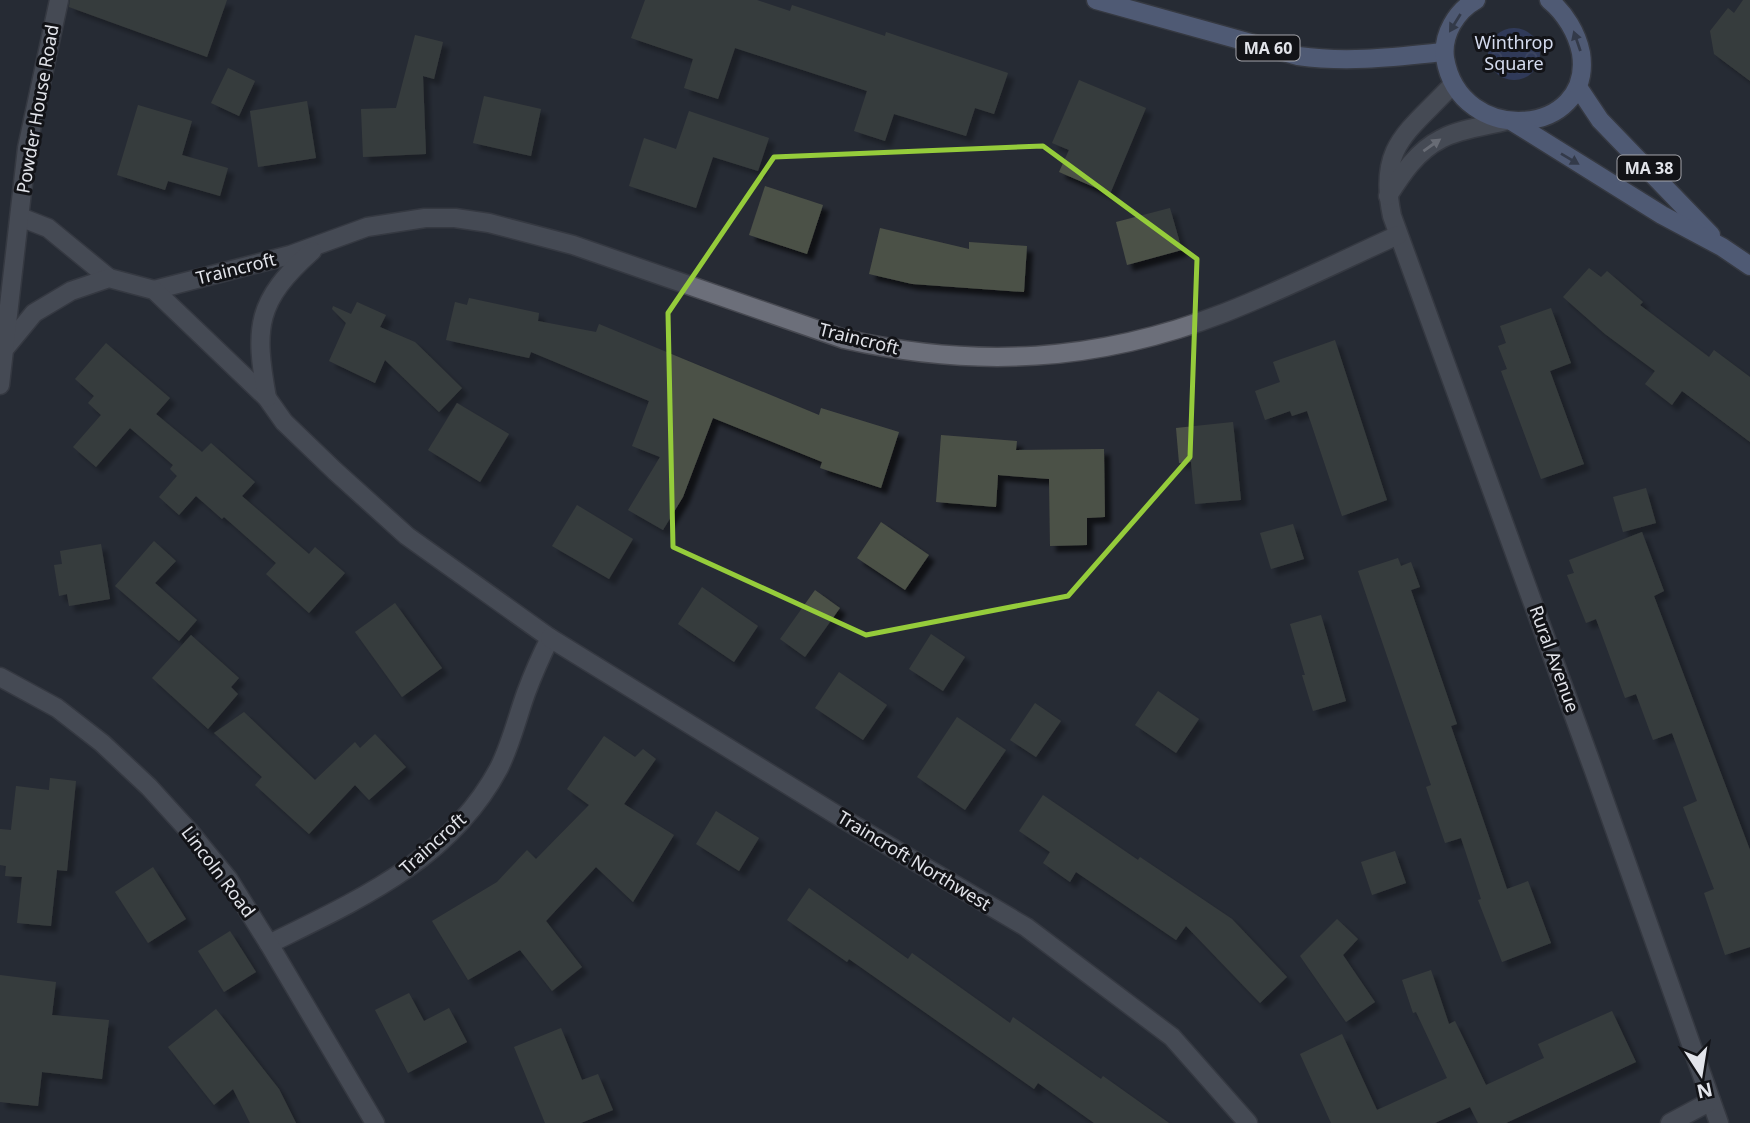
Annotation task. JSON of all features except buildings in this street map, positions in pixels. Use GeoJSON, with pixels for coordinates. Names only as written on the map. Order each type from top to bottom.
{"type":"FeatureCollection","features":[{"type":"Feature","properties":{"kind":"main road","name":"MA 60"},"geometry":{"type":"LineString","coordinates":[[1096,0],[1298,56],[1356,61],[1444,52]]}},
{"type":"Feature","properties":{"kind":"main road"},"geometry":{"type":"LineString","coordinates":[[1476,0],[1468,4],[1456,18],[1448,34],[1444,52],[1453,84],[1479,112],[1509,122],[1662,215],[1722,247]]}},
{"type":"Feature","properties":{"kind":"main road"},"geometry":{"type":"LineString","coordinates":[[1509,122],[1538,119],[1554,111],[1567,102],[1578,87],[1583,68],[1577,37],[1552,1]]}},
{"type":"Feature","properties":{"kind":"main road","name":"MA 38"},"geometry":{"type":"LineString","coordinates":[[1578,87],[1601,120],[1722,247],[1750,266]]}},
{"type":"Feature","properties":{"kind":"street","name":"Powder House Road"},"geometry":{"type":"LineString","coordinates":[[0,385],[27,148],[59,0]]}},
{"type":"Feature","properties":{"kind":"street","name":"Rural Avenue"},"geometry":{"type":"LineString","coordinates":[[1453,84],[1397,146],[1391,158],[1388,196],[1398,235],[1594,771],[1719,1123]]}},
{"type":"Feature","properties":{"kind":"street"},"geometry":{"type":"LineString","coordinates":[[1388,196],[1405,170],[1423,151],[1442,138],[1509,122]]}},
{"type":"Feature","properties":{"kind":"street","name":"Traincroft"},"geometry":{"type":"LineString","coordinates":[[20,217],[48,228],[109,278],[154,290],[267,398],[284,422],[407,536],[550,638],[526,694],[509,746],[497,770],[464,818],[425,855],[374,892],[270,944]]}},
{"type":"Feature","properties":{"kind":"street","name":"Traincroft"},"geometry":{"type":"LineString","coordinates":[[154,290],[318,247],[367,227],[455,218],[489,223],[573,244],[845,339],[921,353],[1003,359],[1089,351],[1171,331],[1224,313],[1398,235]]}},
{"type":"Feature","properties":{"kind":"street","name":"Traincroft"},"geometry":{"type":"LineString","coordinates":[[267,398],[260,359],[259,339],[263,320],[278,285],[318,247]]}},
{"type":"Feature","properties":{"kind":"street"},"geometry":{"type":"LineString","coordinates":[[6,347],[34,313],[53,300],[71,290],[109,278]]}},
{"type":"Feature","properties":{"kind":"street","name":"Traincroft Northwest"},"geometry":{"type":"LineString","coordinates":[[550,638],[828,810],[1026,927],[1172,1037],[1248,1123]]}},
{"type":"Feature","properties":{"kind":"street","name":"Lincoln Road"},"geometry":{"type":"LineString","coordinates":[[0,677],[57,708],[102,743],[149,787],[189,831],[229,880],[270,944],[376,1123]]}},
{"type":"Feature","properties":{"kind":"street"},"geometry":{"type":"LineString","coordinates":[[1670,1123],[1711,1101]]}},
{"type":"Feature","properties":{"kind":"highlighted area"},"geometry":{"type":"Polygon","coordinates":[[[1043,146],[1197,259],[1190,457],[1068,596],[866,635],[673,547],[668,313],[774,157],[1043,146]]]}},
{"type":"Feature","properties":{"kind":"green space","name":"Winthrop Square"},"geometry":{"type":"Polygon","coordinates":[[[1514,28],[1533,35],[1540,54],[1533,73],[1514,80],[1495,73],[1488,54],[1495,35],[1514,28]]]}}]}
